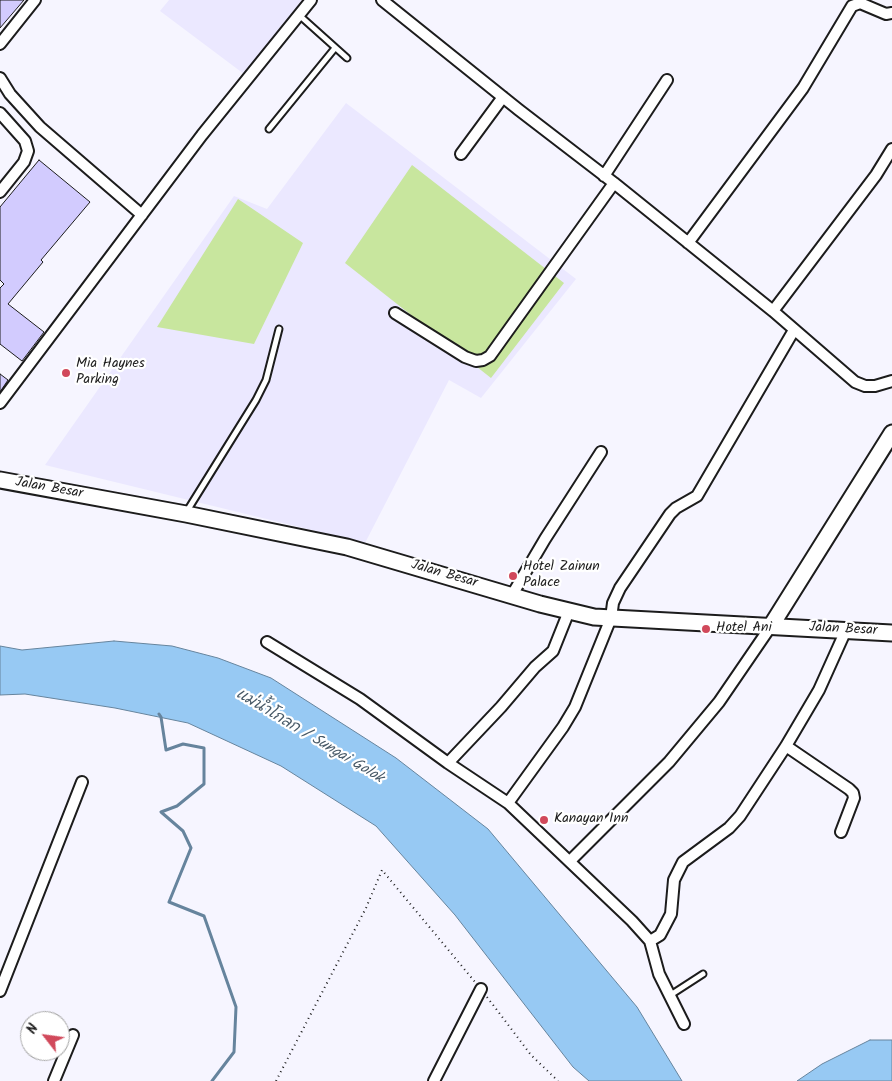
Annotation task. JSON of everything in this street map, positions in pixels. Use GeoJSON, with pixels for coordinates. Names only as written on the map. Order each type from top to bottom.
{"type":"FeatureCollection","features":[{"type":"Feature","properties":{"kind":"main road"},"geometry":{"type":"LineString","coordinates":[[771,626],[892,433]]}},
{"type":"Feature","properties":{"kind":"main road","name":"Jalan Besar"},"geometry":{"type":"LineString","coordinates":[[0,480],[348,546],[512,595],[594,617],[892,633]]}},
{"type":"Feature","properties":{"kind":"street"},"geometry":{"type":"LineString","coordinates":[[0,44],[35,0]]}},
{"type":"Feature","properties":{"kind":"street"},"geometry":{"type":"LineString","coordinates":[[0,403],[202,135],[311,0]]}},
{"type":"Feature","properties":{"kind":"street"},"geometry":{"type":"LineString","coordinates":[[382,0],[773,311],[855,382],[865,386],[875,386],[892,381]]}},
{"type":"Feature","properties":{"kind":"street"},"geometry":{"type":"LineString","coordinates":[[688,243],[803,88],[852,6],[860,3],[886,14],[892,13]]}},
{"type":"Feature","properties":{"kind":"street"},"geometry":{"type":"LineString","coordinates":[[0,78],[10,94],[40,127],[142,215]]}},
{"type":"Feature","properties":{"kind":"street"},"geometry":{"type":"LineString","coordinates":[[604,176],[667,80]]}},
{"type":"Feature","properties":{"kind":"street"},"geometry":{"type":"LineString","coordinates":[[461,154],[503,97]]}},
{"type":"Feature","properties":{"kind":"street"},"geometry":{"type":"LineString","coordinates":[[0,113],[27,146],[27,156],[24,162],[0,192]]}},
{"type":"Feature","properties":{"kind":"street"},"geometry":{"type":"LineString","coordinates":[[773,311],[876,175],[892,149]]}},
{"type":"Feature","properties":{"kind":"street"},"geometry":{"type":"LineString","coordinates":[[395,312],[465,357],[476,361],[490,356],[614,183]]}},
{"type":"Feature","properties":{"kind":"street"},"geometry":{"type":"LineString","coordinates":[[508,803],[563,727],[575,707],[620,588],[670,514],[676,508],[697,496],[794,330]]}},
{"type":"Feature","properties":{"kind":"street"},"geometry":{"type":"LineString","coordinates":[[512,595],[545,538],[601,452]]}},
{"type":"Feature","properties":{"kind":"street"},"geometry":{"type":"LineString","coordinates":[[448,763],[501,707],[535,667],[553,651],[569,611]]}},
{"type":"Feature","properties":{"kind":"street"},"geometry":{"type":"LineString","coordinates":[[570,861],[669,762],[719,702],[771,626]]}},
{"type":"Feature","properties":{"kind":"street"},"geometry":{"type":"LineString","coordinates":[[650,941],[660,935],[671,914],[674,880],[683,862],[729,828],[740,816],[786,746],[819,690],[846,630]]}},
{"type":"Feature","properties":{"kind":"street"},"geometry":{"type":"LineString","coordinates":[[267,642],[360,699],[448,763],[508,803],[632,921],[650,941],[659,974],[684,1024]]}},
{"type":"Feature","properties":{"kind":"street"},"geometry":{"type":"LineString","coordinates":[[786,746],[853,793],[854,798],[841,832]]}},
{"type":"Feature","properties":{"kind":"street"},"geometry":{"type":"LineString","coordinates":[[0,991],[82,782]]}},
{"type":"Feature","properties":{"kind":"street"},"geometry":{"type":"LineString","coordinates":[[434,1081],[481,989]]}},
{"type":"Feature","properties":{"kind":"street"},"geometry":{"type":"LineString","coordinates":[[54,1081],[73,1035]]}},
{"type":"Feature","properties":{"kind":"lane"},"geometry":{"type":"LineString","coordinates":[[299,15],[347,58]]}},
{"type":"Feature","properties":{"kind":"lane"},"geometry":{"type":"LineString","coordinates":[[269,129],[335,48]]}},
{"type":"Feature","properties":{"kind":"lane"},"geometry":{"type":"LineString","coordinates":[[186,514],[256,400],[266,380],[279,329]]}},
{"type":"Feature","properties":{"kind":"lane"},"geometry":{"type":"LineString","coordinates":[[669,997],[704,974]]}},
{"type":"Feature","properties":{"kind":"path"},"geometry":{"type":"LineString","coordinates":[[276,1081],[366,908],[382,870],[481,989],[531,1055],[558,1081]]}},
{"type":"Feature","properties":{"kind":"shaded area"},"geometry":{"type":"Polygon","coordinates":[[[169,0],[302,0],[244,74],[160,11],[169,0]]]}},
{"type":"Feature","properties":{"kind":"shaded area"},"geometry":{"type":"Polygon","coordinates":[[[346,103],[576,279],[481,398],[449,380],[365,543],[45,465],[234,196],[267,209],[346,103]]]}},
{"type":"Feature","properties":{"kind":"green space"},"geometry":{"type":"Polygon","coordinates":[[[412,165],[564,283],[491,378],[345,263],[412,165]]]}},
{"type":"Feature","properties":{"kind":"green space"},"geometry":{"type":"Polygon","coordinates":[[[238,199],[303,243],[254,344],[157,327],[238,199]]]}},
{"type":"Feature","properties":{"kind":"water","name":"แม่น้ำโกลก / Sungai Golok"},"geometry":{"type":"Polygon","coordinates":[[[114,641],[172,646],[218,658],[271,678],[396,758],[488,829],[637,1007],[682,1081],[589,1081],[573,1067],[455,915],[376,826],[281,766],[188,723],[115,708],[25,694],[0,695],[0,646],[22,650],[114,641]]]}},
{"type":"Feature","properties":{"kind":"water"},"geometry":{"type":"Polygon","coordinates":[[[870,1040],[892,1040],[892,1081],[797,1081],[822,1064],[870,1040]]]}},
{"type":"Feature","properties":{"kind":"building"},"geometry":{"type":"Polygon","coordinates":[[[0,0],[24,0],[0,28],[0,0]]]}},
{"type":"Feature","properties":{"kind":"building"},"geometry":{"type":"Polygon","coordinates":[[[39,160],[90,202],[41,260],[43,262],[8,304],[44,332],[22,361],[0,344],[0,288],[4,284],[0,280],[0,207],[39,160]]]}},
{"type":"Feature","properties":{"kind":"building"},"geometry":{"type":"Polygon","coordinates":[[[0,374],[8,380],[0,392],[0,374]]]}},
{"type":"Feature","properties":{"kind":"waterway"},"geometry":{"type":"LineString","coordinates":[[159,714],[166,750],[183,744],[204,748],[204,784],[177,806],[161,812],[183,831],[191,848],[169,902],[204,916],[236,1007],[234,1052],[212,1081]]}},
{"type":"Feature","properties":{"kind":"place","name":"Mia Haynes Parking"},"geometry":{"type":"Point","coordinates":[66,373]}},
{"type":"Feature","properties":{"kind":"place","name":"Hotel Zainun Palace"},"geometry":{"type":"Point","coordinates":[513,576]}},
{"type":"Feature","properties":{"kind":"place","name":"Hotel Ani"},"geometry":{"type":"Point","coordinates":[706,629]}},
{"type":"Feature","properties":{"kind":"place","name":"Kanayan Inn"},"geometry":{"type":"Point","coordinates":[544,820]}}]}
